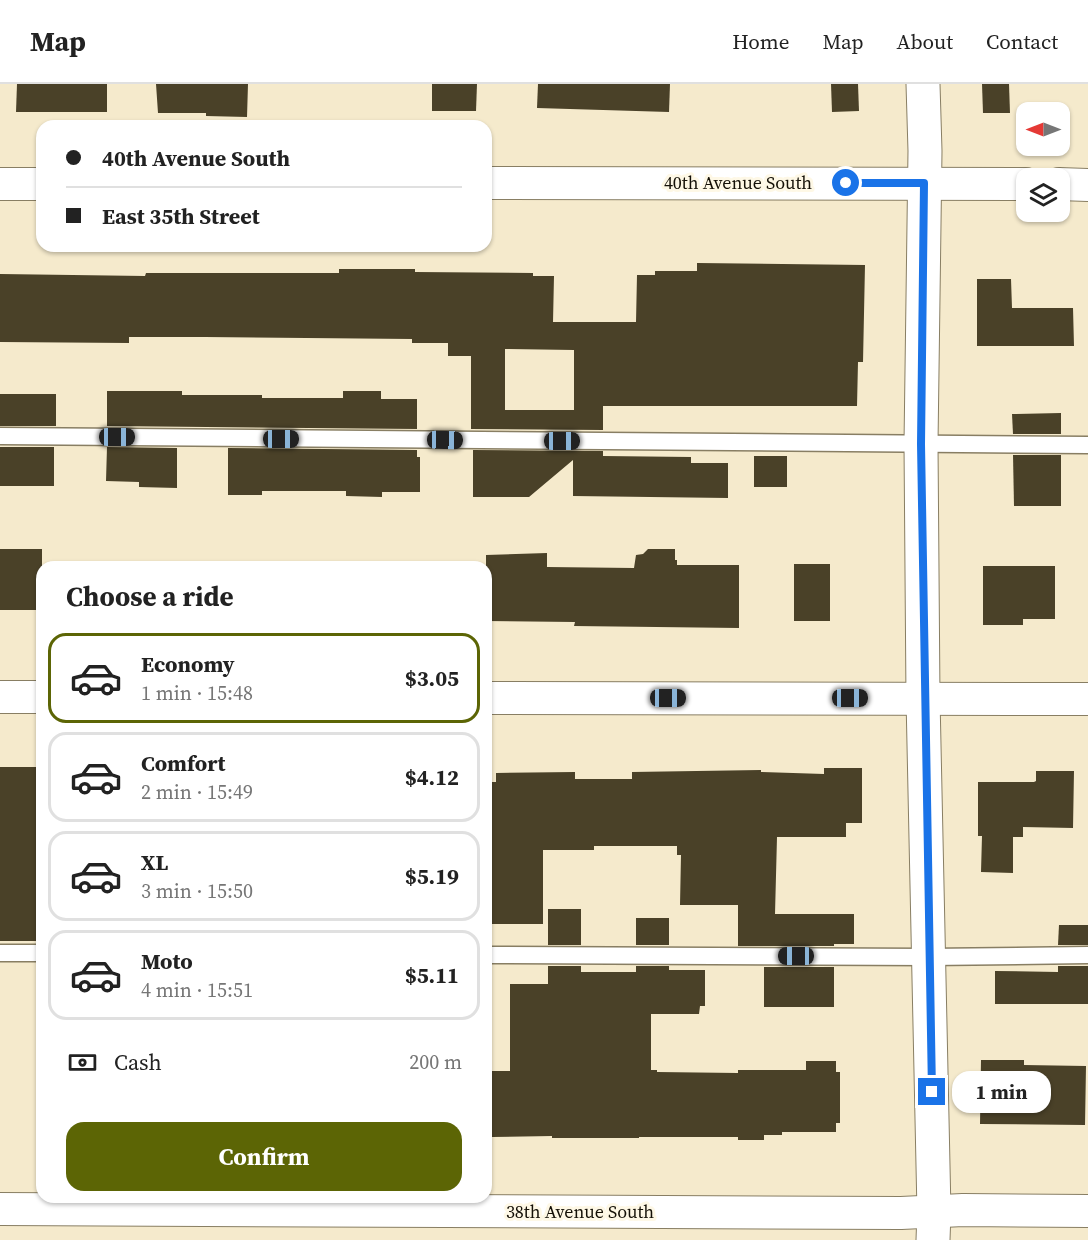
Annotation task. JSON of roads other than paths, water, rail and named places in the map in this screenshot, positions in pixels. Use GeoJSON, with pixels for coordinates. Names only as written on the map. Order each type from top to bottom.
{"type":"FeatureCollection","features":[{"type":"Feature","properties":{"kind":"street"},"geometry":{"type":"LineString","coordinates":[[923,84],[921,444],[923,698],[934,1226]]}},
{"type":"Feature","properties":{"kind":"street","name":"40th Avenue South"},"geometry":{"type":"LineString","coordinates":[[492,183],[1016,184]]}},
{"type":"Feature","properties":{"kind":"street"},"geometry":{"type":"LineString","coordinates":[[0,184],[36,184]]}},
{"type":"Feature","properties":{"kind":"street"},"geometry":{"type":"LineString","coordinates":[[1070,184],[1088,184]]}},
{"type":"Feature","properties":{"kind":"street"},"geometry":{"type":"LineString","coordinates":[[0,697],[36,697]]}},
{"type":"Feature","properties":{"kind":"street"},"geometry":{"type":"LineString","coordinates":[[492,698],[1088,699]]}},
{"type":"Feature","properties":{"kind":"street","name":"38th Avenue South"},"geometry":{"type":"LineString","coordinates":[[0,1209],[934,1226],[963,1210],[1088,1211]]}},
{"type":"Feature","properties":{"kind":"lane"},"geometry":{"type":"LineString","coordinates":[[0,436],[1088,445]]}},
{"type":"Feature","properties":{"kind":"lane"},"geometry":{"type":"LineString","coordinates":[[0,953],[36,953]]}},
{"type":"Feature","properties":{"kind":"lane"},"geometry":{"type":"LineString","coordinates":[[492,955],[929,957],[1088,955]]}}]}
